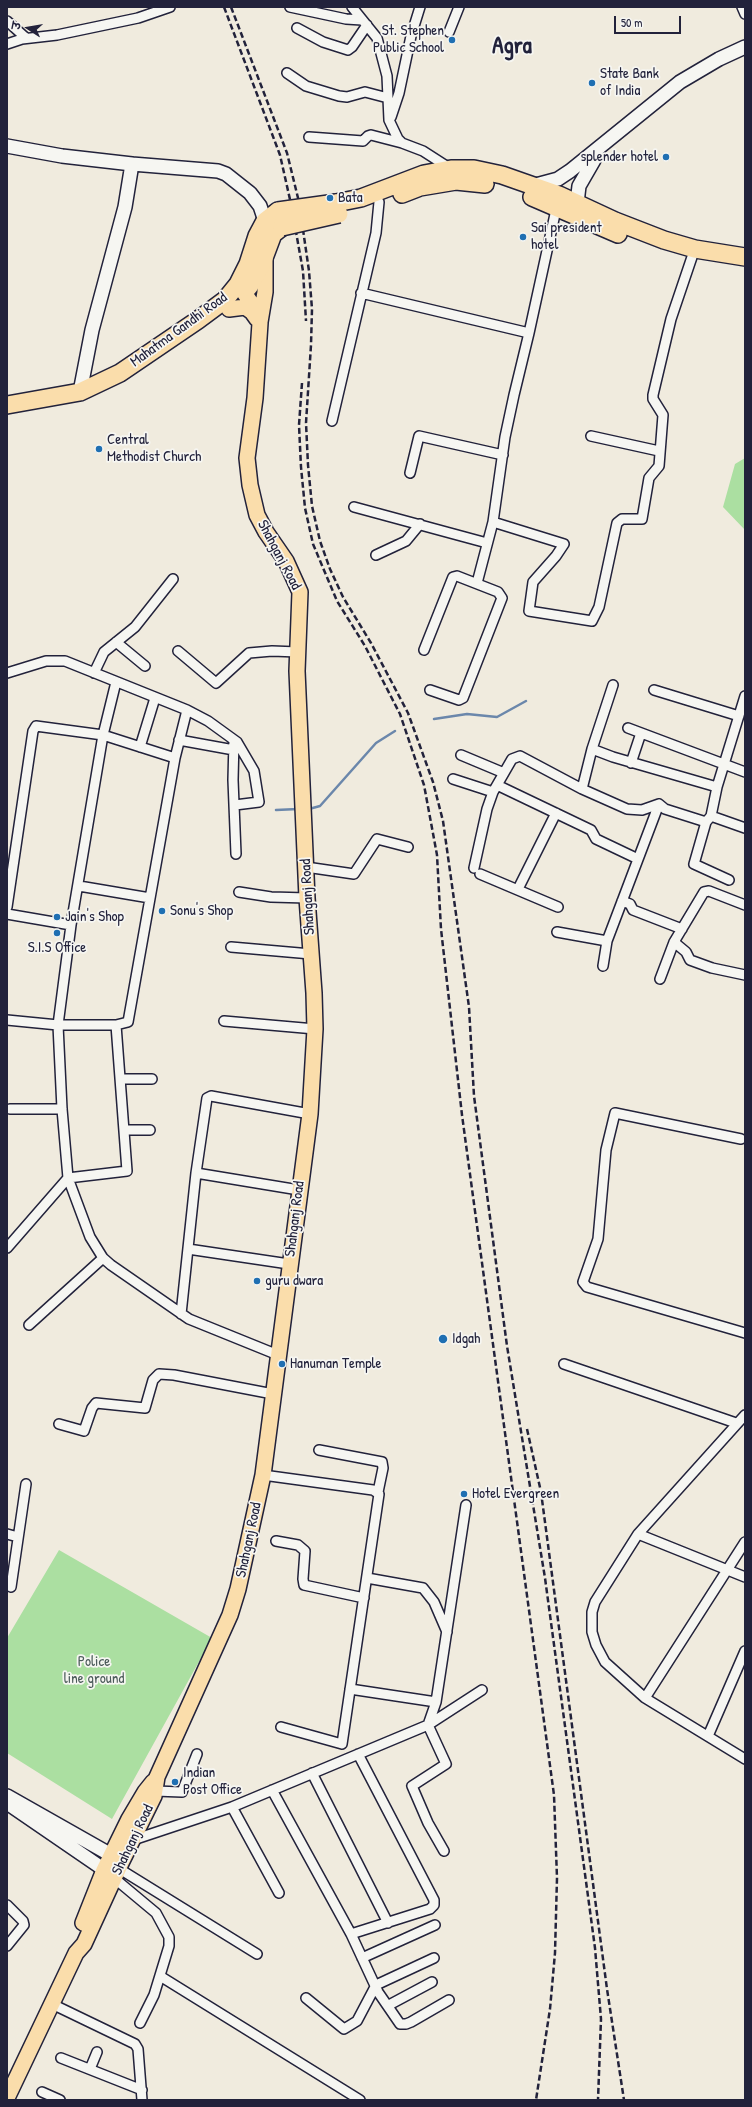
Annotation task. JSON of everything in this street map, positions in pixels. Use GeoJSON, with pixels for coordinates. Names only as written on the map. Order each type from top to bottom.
{"type":"FeatureCollection","features":[{"type":"Feature","properties":{"kind":"highway"},"geometry":{"type":"LineString","coordinates":[[338,209],[361,198],[424,174],[451,169],[474,169],[502,175],[532,186],[637,242],[692,257],[745,269]]}},
{"type":"Feature","properties":{"kind":"highway"},"geometry":{"type":"LineString","coordinates":[[275,220],[379,202],[420,187],[456,181],[476,181],[558,201],[577,203],[615,221],[664,240],[695,249],[745,257]]}},
{"type":"Feature","properties":{"kind":"highway","name":"Mahatma Gandhi Road"},"geometry":{"type":"LineString","coordinates":[[7,405],[80,392],[120,373],[166,342],[241,288],[261,266],[273,234],[275,220]]}},
{"type":"Feature","properties":{"kind":"highway","name":"Mahatma Gandhi Road"},"geometry":{"type":"LineString","coordinates":[[7,413],[63,405],[83,401],[96,396],[114,387],[229,309],[241,288],[257,236],[275,220]]}},
{"type":"Feature","properties":{"kind":"main road","name":"Shahganj Road"},"geometry":{"type":"LineString","coordinates":[[114,1868],[133,1840],[230,1615],[238,1589],[263,1475],[289,1264],[310,1114],[315,1029],[302,802],[298,652],[300,592],[286,561],[266,532],[257,515],[250,485],[248,458],[255,398],[260,323],[265,292],[265,255]]}},
{"type":"Feature","properties":{"kind":"main road","name":"Shahganj Road"},"geometry":{"type":"LineString","coordinates":[[241,288],[254,306],[260,323]]}},
{"type":"Feature","properties":{"kind":"main road"},"geometry":{"type":"LineString","coordinates":[[229,309],[240,307],[249,309],[260,323]]}},
{"type":"Feature","properties":{"kind":"main road"},"geometry":{"type":"LineString","coordinates":[[7,2098],[76,1953],[76,1940],[114,1868],[145,1792],[156,1784]]}},
{"type":"Feature","properties":{"kind":"street"},"geometry":{"type":"LineString","coordinates":[[7,44],[26,38],[57,35],[130,20],[170,7]]}},
{"type":"Feature","properties":{"kind":"street"},"geometry":{"type":"LineString","coordinates":[[290,7],[364,23]]}},
{"type":"Feature","properties":{"kind":"street"},"geometry":{"type":"LineString","coordinates":[[352,7],[377,38],[387,76],[389,120],[402,143]]}},
{"type":"Feature","properties":{"kind":"street"},"geometry":{"type":"LineString","coordinates":[[389,120],[399,93],[411,36],[420,7]]}},
{"type":"Feature","properties":{"kind":"street"},"geometry":{"type":"LineString","coordinates":[[450,32],[459,7]]}},
{"type":"Feature","properties":{"kind":"street"},"geometry":{"type":"LineString","coordinates":[[742,7],[745,14]]}},
{"type":"Feature","properties":{"kind":"street"},"geometry":{"type":"LineString","coordinates":[[7,21],[26,38]]}},
{"type":"Feature","properties":{"kind":"street"},"geometry":{"type":"LineString","coordinates":[[297,28],[323,42],[348,50],[352,48],[364,23]]}},
{"type":"Feature","properties":{"kind":"street"},"geometry":{"type":"LineString","coordinates":[[532,186],[558,179],[597,150],[680,82],[719,59],[745,47]]}},
{"type":"Feature","properties":{"kind":"street"},"geometry":{"type":"LineString","coordinates":[[287,73],[306,86],[339,96],[347,96],[365,92],[388,98]]}},
{"type":"Feature","properties":{"kind":"street"},"geometry":{"type":"LineString","coordinates":[[309,137],[363,141],[371,135],[402,143],[423,151],[451,169]]}},
{"type":"Feature","properties":{"kind":"street"},"geometry":{"type":"LineString","coordinates":[[7,146],[62,156],[132,164],[210,170],[226,174],[244,186],[275,220]]}},
{"type":"Feature","properties":{"kind":"street"},"geometry":{"type":"LineString","coordinates":[[577,203],[579,186],[594,160],[597,150]]}},
{"type":"Feature","properties":{"kind":"street"},"geometry":{"type":"LineString","coordinates":[[80,392],[92,330],[125,207],[132,164]]}},
{"type":"Feature","properties":{"kind":"street"},"geometry":{"type":"LineString","coordinates":[[478,583],[493,522],[514,395],[530,333],[558,201]]}},
{"type":"Feature","properties":{"kind":"street"},"geometry":{"type":"LineString","coordinates":[[332,421],[376,233],[379,202]]}},
{"type":"Feature","properties":{"kind":"street"},"geometry":{"type":"LineString","coordinates":[[493,522],[564,544],[556,556],[533,582],[529,610],[591,622],[599,608],[617,524],[622,519],[641,520],[643,518],[649,478],[658,466],[663,415],[653,399],[653,395],[671,319],[692,257]]}},
{"type":"Feature","properties":{"kind":"street"},"geometry":{"type":"LineString","coordinates":[[361,293],[530,333]]}},
{"type":"Feature","properties":{"kind":"street"},"geometry":{"type":"LineString","coordinates":[[410,473],[419,436],[503,456]]}},
{"type":"Feature","properties":{"kind":"street"},"geometry":{"type":"LineString","coordinates":[[591,436],[659,451]]}},
{"type":"Feature","properties":{"kind":"street"},"geometry":{"type":"LineString","coordinates":[[354,507],[487,543]]}},
{"type":"Feature","properties":{"kind":"street"},"geometry":{"type":"LineString","coordinates":[[376,555],[406,542],[420,524]]}},
{"type":"Feature","properties":{"kind":"street"},"geometry":{"type":"LineString","coordinates":[[424,650],[453,577],[457,576],[498,592],[502,598],[465,696],[459,700],[430,690]]}},
{"type":"Feature","properties":{"kind":"street"},"geometry":{"type":"LineString","coordinates":[[94,673],[102,654],[135,627],[173,579]]}},
{"type":"Feature","properties":{"kind":"street"},"geometry":{"type":"LineString","coordinates":[[116,642],[145,666]]}},
{"type":"Feature","properties":{"kind":"street"},"geometry":{"type":"LineString","coordinates":[[178,651],[216,683],[249,653],[272,651],[298,652]]}},
{"type":"Feature","properties":{"kind":"street"},"geometry":{"type":"LineString","coordinates":[[7,673],[53,660],[65,661],[187,710],[221,729],[234,740],[244,753],[254,771],[259,802],[257,804],[235,805]]}},
{"type":"Feature","properties":{"kind":"street"},"geometry":{"type":"LineString","coordinates":[[116,682],[103,735],[79,886],[71,925],[58,1026],[62,1109],[68,1178],[84,1226],[103,1258],[122,1274],[181,1314],[194,1321],[278,1355]]}},
{"type":"Feature","properties":{"kind":"street"},"geometry":{"type":"LineString","coordinates":[[582,789],[592,749],[613,685]]}},
{"type":"Feature","properties":{"kind":"street"},"geometry":{"type":"LineString","coordinates":[[654,690],[739,716]]}},
{"type":"Feature","properties":{"kind":"street"},"geometry":{"type":"LineString","coordinates":[[729,880],[694,864],[709,819],[717,787],[745,696]]}},
{"type":"Feature","properties":{"kind":"street"},"geometry":{"type":"LineString","coordinates":[[140,747],[155,698]]}},
{"type":"Feature","properties":{"kind":"street"},"geometry":{"type":"LineString","coordinates":[[7,1020],[58,1026],[116,1025],[125,1024],[129,1020],[175,758],[187,710]]}},
{"type":"Feature","properties":{"kind":"street"},"geometry":{"type":"LineString","coordinates":[[7,907],[34,728],[39,725],[103,735],[175,758]]}},
{"type":"Feature","properties":{"kind":"street"},"geometry":{"type":"LineString","coordinates":[[628,728],[745,772]]}},
{"type":"Feature","properties":{"kind":"street"},"geometry":{"type":"LineString","coordinates":[[631,763],[641,733]]}},
{"type":"Feature","properties":{"kind":"street"},"geometry":{"type":"LineString","coordinates":[[179,740],[234,750]]}},
{"type":"Feature","properties":{"kind":"street"},"geometry":{"type":"LineString","coordinates":[[234,740],[233,780],[236,854]]}},
{"type":"Feature","properties":{"kind":"street"},"geometry":{"type":"LineString","coordinates":[[592,749],[631,763],[717,787]]}},
{"type":"Feature","properties":{"kind":"street"},"geometry":{"type":"LineString","coordinates":[[461,755],[504,773]]}},
{"type":"Feature","properties":{"kind":"street"},"geometry":{"type":"LineString","coordinates":[[558,907],[477,871],[487,809],[495,788],[512,759],[520,756],[582,789],[633,810],[642,810],[659,804]]}},
{"type":"Feature","properties":{"kind":"street"},"geometry":{"type":"LineString","coordinates":[[453,779],[495,788],[556,813],[591,830],[596,839],[638,859]]}},
{"type":"Feature","properties":{"kind":"street"},"geometry":{"type":"LineString","coordinates":[[659,804],[665,809],[745,828]]}},
{"type":"Feature","properties":{"kind":"street"},"geometry":{"type":"LineString","coordinates":[[603,966],[607,940],[659,804]]}},
{"type":"Feature","properties":{"kind":"street"},"geometry":{"type":"LineString","coordinates":[[518,889],[556,813]]}},
{"type":"Feature","properties":{"kind":"street"},"geometry":{"type":"LineString","coordinates":[[306,867],[354,874],[377,838],[408,847]]}},
{"type":"Feature","properties":{"kind":"street"},"geometry":{"type":"LineString","coordinates":[[79,886],[150,898]]}},
{"type":"Feature","properties":{"kind":"street"},"geometry":{"type":"LineString","coordinates":[[660,979],[674,942],[702,894],[706,891],[745,905]]}},
{"type":"Feature","properties":{"kind":"street"},"geometry":{"type":"LineString","coordinates":[[239,892],[307,898]]}},
{"type":"Feature","properties":{"kind":"street"},"geometry":{"type":"LineString","coordinates":[[622,901],[630,904],[634,911],[682,929]]}},
{"type":"Feature","properties":{"kind":"street"},"geometry":{"type":"LineString","coordinates":[[7,914],[71,925]]}},
{"type":"Feature","properties":{"kind":"street"},"geometry":{"type":"LineString","coordinates":[[557,932],[607,940]]}},
{"type":"Feature","properties":{"kind":"street"},"geometry":{"type":"LineString","coordinates":[[674,942],[686,952],[690,960],[712,968],[745,974]]}},
{"type":"Feature","properties":{"kind":"street"},"geometry":{"type":"LineString","coordinates":[[231,947],[311,954]]}},
{"type":"Feature","properties":{"kind":"street"},"geometry":{"type":"LineString","coordinates":[[224,1021],[315,1029]]}},
{"type":"Feature","properties":{"kind":"street"},"geometry":{"type":"LineString","coordinates":[[7,1248],[68,1178],[126,1172],[128,1169],[116,1025]]}},
{"type":"Feature","properties":{"kind":"street"},"geometry":{"type":"LineString","coordinates":[[120,1080],[152,1079]]}},
{"type":"Feature","properties":{"kind":"street"},"geometry":{"type":"LineString","coordinates":[[181,1314],[196,1173],[206,1100],[209,1096],[310,1114]]}},
{"type":"Feature","properties":{"kind":"street"},"geometry":{"type":"LineString","coordinates":[[10,1109],[62,1109]]}},
{"type":"Feature","properties":{"kind":"street"},"geometry":{"type":"LineString","coordinates":[[742,1138],[615,1113],[606,1150],[598,1239],[583,1282],[587,1287],[745,1333]]}},
{"type":"Feature","properties":{"kind":"street"},"geometry":{"type":"LineString","coordinates":[[124,1130],[150,1130]]}},
{"type":"Feature","properties":{"kind":"street"},"geometry":{"type":"LineString","coordinates":[[196,1173],[299,1190]]}},
{"type":"Feature","properties":{"kind":"street"},"geometry":{"type":"LineString","coordinates":[[188,1248],[289,1264]]}},
{"type":"Feature","properties":{"kind":"street"},"geometry":{"type":"LineString","coordinates":[[30,1324],[103,1258]]}},
{"type":"Feature","properties":{"kind":"street"},"geometry":{"type":"LineString","coordinates":[[564,1364],[736,1423]]}},
{"type":"Feature","properties":{"kind":"street"},"geometry":{"type":"LineString","coordinates":[[59,1424],[84,1431],[92,1408],[96,1403],[145,1408],[153,1380],[159,1374],[174,1375],[273,1394]]}},
{"type":"Feature","properties":{"kind":"street"},"geometry":{"type":"LineString","coordinates":[[745,1415],[736,1423],[638,1534],[595,1602],[592,1612],[592,1632],[596,1645],[605,1662],[645,1698],[745,1759]]}},
{"type":"Feature","properties":{"kind":"street"},"geometry":{"type":"LineString","coordinates":[[281,1727],[342,1744],[379,1497],[378,1492],[383,1468],[382,1462],[319,1450]]}},
{"type":"Feature","properties":{"kind":"street"},"geometry":{"type":"LineString","coordinates":[[263,1475],[373,1490],[378,1492]]}},
{"type":"Feature","properties":{"kind":"street"},"geometry":{"type":"LineString","coordinates":[[11,1587],[26,1484]]}},
{"type":"Feature","properties":{"kind":"street"},"geometry":{"type":"LineString","coordinates":[[444,1851],[428,1823],[412,1786],[446,1764],[428,1725],[436,1702],[466,1505]]}},
{"type":"Feature","properties":{"kind":"street"},"geometry":{"type":"LineString","coordinates":[[7,1534],[18,1537]]}},
{"type":"Feature","properties":{"kind":"street"},"geometry":{"type":"LineString","coordinates":[[638,1534],[745,1576]]}},
{"type":"Feature","properties":{"kind":"street"},"geometry":{"type":"LineString","coordinates":[[276,1542],[298,1545],[305,1551],[304,1585],[364,1598]]}},
{"type":"Feature","properties":{"kind":"street"},"geometry":{"type":"LineString","coordinates":[[645,1698],[745,1542]]}},
{"type":"Feature","properties":{"kind":"street"},"geometry":{"type":"LineString","coordinates":[[367,1578],[423,1588],[434,1602],[447,1632]]}},
{"type":"Feature","properties":{"kind":"street"},"geometry":{"type":"LineString","coordinates":[[708,1736],[745,1651]]}},
{"type":"Feature","properties":{"kind":"street"},"geometry":{"type":"LineString","coordinates":[[350,1689],[436,1702]]}},
{"type":"Feature","properties":{"kind":"street"},"geometry":{"type":"LineString","coordinates":[[133,1840],[232,1807],[428,1725],[482,1690]]}},
{"type":"Feature","properties":{"kind":"street"},"geometry":{"type":"LineString","coordinates":[[156,1784],[182,1792],[197,1754]]}},
{"type":"Feature","properties":{"kind":"street"},"geometry":{"type":"LineString","coordinates":[[351,1934],[430,1909],[434,1905],[434,1900],[358,1754]]}},
{"type":"Feature","properties":{"kind":"street"},"geometry":{"type":"LineString","coordinates":[[312,1773],[388,1923]]}},
{"type":"Feature","properties":{"kind":"street"},"geometry":{"type":"LineString","coordinates":[[272,1790],[351,1934],[378,1992],[389,2005],[400,2024],[406,2024],[449,2000]]}},
{"type":"Feature","properties":{"kind":"street"},"geometry":{"type":"LineString","coordinates":[[7,1796],[114,1868],[156,1913],[169,1937],[169,1946],[154,1995],[140,2023]]}},
{"type":"Feature","properties":{"kind":"street"},"geometry":{"type":"LineString","coordinates":[[7,1803],[257,1954]]}},
{"type":"Feature","properties":{"kind":"street"},"geometry":{"type":"LineString","coordinates":[[232,1807],[279,1893]]}},
{"type":"Feature","properties":{"kind":"street"},"geometry":{"type":"LineString","coordinates":[[7,1905],[23,1921],[24,1925],[7,1946]]}},
{"type":"Feature","properties":{"kind":"street"},"geometry":{"type":"LineString","coordinates":[[362,1958],[435,1925]]}},
{"type":"Feature","properties":{"kind":"street"},"geometry":{"type":"LineString","coordinates":[[306,1998],[344,2029],[358,2021],[376,1985],[434,1958]]}},
{"type":"Feature","properties":{"kind":"street"},"geometry":{"type":"LineString","coordinates":[[160,1976],[360,2100]]}},
{"type":"Feature","properties":{"kind":"street"},"geometry":{"type":"LineString","coordinates":[[389,2005],[432,1982]]}},
{"type":"Feature","properties":{"kind":"street"},"geometry":{"type":"LineString","coordinates":[[52,2004],[135,2044],[138,2049],[142,2095]]}},
{"type":"Feature","properties":{"kind":"street"},"geometry":{"type":"LineString","coordinates":[[90,2069],[97,2052]]}},
{"type":"Feature","properties":{"kind":"street"},"geometry":{"type":"LineString","coordinates":[[61,2058],[90,2069],[142,2095]]}},
{"type":"Feature","properties":{"kind":"street"},"geometry":{"type":"LineString","coordinates":[[42,2092],[60,2100]]}},
{"type":"Feature","properties":{"kind":"green space"},"geometry":{"type":"Polygon","coordinates":[[[745,458],[745,530],[723,507],[735,464],[745,458]]]}},
{"type":"Feature","properties":{"kind":"green space","name":"Police line ground"},"geometry":{"type":"Polygon","coordinates":[[[59,1550],[212,1638],[112,1819],[7,1753],[7,1638],[59,1550]]]}},
{"type":"Feature","properties":{"kind":"waterway"},"geometry":{"type":"LineString","coordinates":[[434,719],[467,714],[497,717],[526,701]]}},
{"type":"Feature","properties":{"kind":"waterway"},"geometry":{"type":"LineString","coordinates":[[309,809],[320,806],[376,743],[395,731]]}},
{"type":"Feature","properties":{"kind":"waterway"},"geometry":{"type":"LineString","coordinates":[[276,810],[298,809]]}},
{"type":"Feature","properties":{"kind":"railway"},"geometry":{"type":"LineString","coordinates":[[224,7],[280,155],[291,204],[303,271],[306,321]]}},
{"type":"Feature","properties":{"kind":"railway"},"geometry":{"type":"LineString","coordinates":[[231,7],[287,153],[299,202],[309,271],[312,309],[306,423],[308,465],[312,506],[320,541],[330,569],[343,597],[371,643],[408,713],[433,782],[443,821],[469,1007],[474,1096],[507,1346],[545,1578],[595,1948],[601,2019],[598,2100]]}},
{"type":"Feature","properties":{"kind":"railway"},"geometry":{"type":"LineString","coordinates":[[302,383],[299,425],[301,467],[305,508],[313,544],[337,601],[365,646],[400,714],[424,785],[437,855],[441,929],[462,1115],[554,1795],[557,1878],[555,1953],[550,2009],[536,2100]]}},
{"type":"Feature","properties":{"kind":"railway"},"geometry":{"type":"LineString","coordinates":[[527,1429],[541,1492],[607,1989],[624,2100]]}},
{"type":"Feature","properties":{"kind":"place","name":"St. Stephen Public School"},"geometry":{"type":"Point","coordinates":[452,40]}},
{"type":"Feature","properties":{"kind":"place","name":"State Bank of India"},"geometry":{"type":"Point","coordinates":[592,83]}},
{"type":"Feature","properties":{"kind":"place","name":"splender hotel"},"geometry":{"type":"Point","coordinates":[666,157]}},
{"type":"Feature","properties":{"kind":"place","name":"Bata"},"geometry":{"type":"Point","coordinates":[330,198]}},
{"type":"Feature","properties":{"kind":"place","name":"Sai president hotel"},"geometry":{"type":"Point","coordinates":[523,237]}},
{"type":"Feature","properties":{"kind":"place","name":"Central Methodist Church"},"geometry":{"type":"Point","coordinates":[99,449]}},
{"type":"Feature","properties":{"kind":"place","name":"Sonu's Shop"},"geometry":{"type":"Point","coordinates":[162,911]}},
{"type":"Feature","properties":{"kind":"place","name":"Jain's Shop"},"geometry":{"type":"Point","coordinates":[57,917]}},
{"type":"Feature","properties":{"kind":"place","name":"S.I.S Office"},"geometry":{"type":"Point","coordinates":[57,933]}},
{"type":"Feature","properties":{"kind":"place","name":"guru dwara"},"geometry":{"type":"Point","coordinates":[257,1281]}},
{"type":"Feature","properties":{"kind":"place","name":"Idgah"},"geometry":{"type":"Point","coordinates":[443,1339]}},
{"type":"Feature","properties":{"kind":"place","name":"Hanuman Temple"},"geometry":{"type":"Point","coordinates":[282,1364]}},
{"type":"Feature","properties":{"kind":"place","name":"Hotel Evergreen"},"geometry":{"type":"Point","coordinates":[464,1494]}},
{"type":"Feature","properties":{"kind":"place","name":"Indian Post Office"},"geometry":{"type":"Point","coordinates":[175,1782]}},
{"type":"Feature","properties":{"kind":"district","name":"Agra"},"geometry":{"type":"Point","coordinates":[512,47]}}]}
